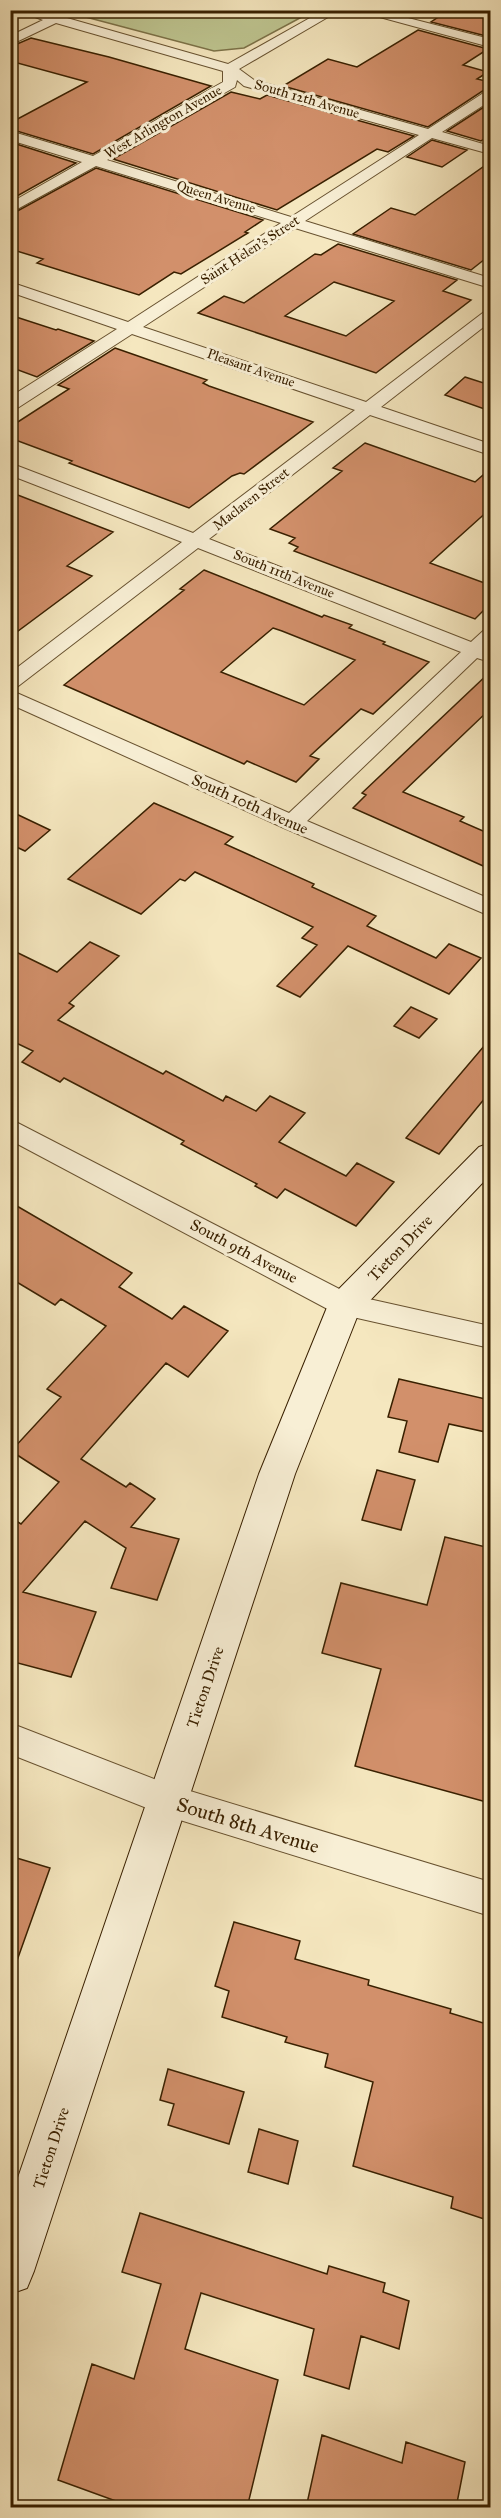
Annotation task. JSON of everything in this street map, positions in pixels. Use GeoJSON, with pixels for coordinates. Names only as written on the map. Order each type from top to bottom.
{"type":"FeatureCollection","features":[{"type":"Feature","properties":{"kind":"main road","name":"Tieton Drive"},"geometry":{"type":"LineString","coordinates":[[10,2271],[277,1474],[345,1305],[490,1155]]}},
{"type":"Feature","properties":{"kind":"street","name":"South 12th Avenue"},"geometry":{"type":"LineString","coordinates":[[23,10],[230,69],[249,83],[490,150]]}},
{"type":"Feature","properties":{"kind":"street","name":"West Arlington Avenue"},"geometry":{"type":"LineString","coordinates":[[10,209],[230,84],[230,69],[334,10]]}},
{"type":"Feature","properties":{"kind":"street"},"geometry":{"type":"LineString","coordinates":[[360,10],[490,44]]}},
{"type":"Feature","properties":{"kind":"street"},"geometry":{"type":"LineString","coordinates":[[10,41],[55,19]]}},
{"type":"Feature","properties":{"kind":"street","name":"Saint Helen's Street"},"geometry":{"type":"LineString","coordinates":[[10,405],[490,95]]}},
{"type":"Feature","properties":{"kind":"street","name":"Queen Avenue"},"geometry":{"type":"LineString","coordinates":[[10,135],[490,283]]}},
{"type":"Feature","properties":{"kind":"street","name":"Pleasant Avenue"},"geometry":{"type":"LineString","coordinates":[[10,287],[490,450]]}},
{"type":"Feature","properties":{"kind":"street","name":"Maclaren Street"},"geometry":{"type":"LineString","coordinates":[[10,683],[490,315]]}},
{"type":"Feature","properties":{"kind":"street","name":"South 11th Avenue"},"geometry":{"type":"LineString","coordinates":[[10,468],[483,653]]}},
{"type":"Feature","properties":{"kind":"street"},"geometry":{"type":"LineString","coordinates":[[292,823],[483,653],[490,635]]}},
{"type":"Feature","properties":{"kind":"street","name":"South 10th Avenue"},"geometry":{"type":"LineString","coordinates":[[10,696],[292,823],[490,908]]}},
{"type":"Feature","properties":{"kind":"street","name":"South 9th Avenue"},"geometry":{"type":"LineString","coordinates":[[10,1128],[345,1305],[490,1337]]}},
{"type":"Feature","properties":{"kind":"street","name":"South 8th Avenue"},"geometry":{"type":"LineString","coordinates":[[10,1738],[167,1800],[490,1899]]}},
{"type":"Feature","properties":{"kind":"green space"},"geometry":{"type":"Polygon","coordinates":[[[313,10],[244,48],[214,51],[63,11],[313,10]]]}},
{"type":"Feature","properties":{"kind":"building"},"geometry":{"type":"Polygon","coordinates":[[[449,10],[490,10],[490,37],[431,22],[449,10]]]}},
{"type":"Feature","properties":{"kind":"building"},"geometry":{"type":"Polygon","coordinates":[[[418,30],[488,49],[463,65],[488,72],[477,79],[490,82],[490,89],[484,90],[428,127],[283,86],[328,59],[357,67],[418,30]]]}},
{"type":"Feature","properties":{"kind":"building"},"geometry":{"type":"Polygon","coordinates":[[[31,38],[211,86],[93,154],[10,129],[10,123],[87,82],[10,61],[10,47],[31,38]]]}},
{"type":"Feature","properties":{"kind":"building"},"geometry":{"type":"Polygon","coordinates":[[[231,92],[260,99],[267,95],[414,136],[388,152],[377,149],[277,210],[113,159],[231,92]]]}},
{"type":"Feature","properties":{"kind":"building"},"geometry":{"type":"Polygon","coordinates":[[[490,103],[490,134],[481,141],[447,131],[490,103]]]}},
{"type":"Feature","properties":{"kind":"building"},"geometry":{"type":"Polygon","coordinates":[[[432,140],[467,150],[442,167],[407,157],[432,140]]]}},
{"type":"Feature","properties":{"kind":"building"},"geometry":{"type":"Polygon","coordinates":[[[10,142],[76,163],[10,200],[10,142]]]}},
{"type":"Feature","properties":{"kind":"building"},"geometry":{"type":"Polygon","coordinates":[[[490,162],[490,255],[471,270],[353,234],[391,208],[415,215],[490,162]]]}},
{"type":"Feature","properties":{"kind":"building"},"geometry":{"type":"Polygon","coordinates":[[[96,168],[263,220],[245,232],[248,233],[181,274],[174,272],[139,295],[37,263],[43,259],[10,249],[10,215],[96,168]]]}},
{"type":"Feature","properties":{"kind":"building"},"geometry":{"type":"Polygon","coordinates":[[[338,244],[457,280],[443,291],[471,300],[376,373],[198,313],[224,296],[244,303],[315,254],[321,255],[338,244]],[[334,282],[285,316],[346,336],[394,301],[334,282]]]}},
{"type":"Feature","properties":{"kind":"building"},"geometry":{"type":"Polygon","coordinates":[[[10,315],[94,341],[37,377],[10,367],[10,315]]]}},
{"type":"Feature","properties":{"kind":"building"},"geometry":{"type":"Polygon","coordinates":[[[115,348],[207,380],[203,383],[209,386],[313,422],[244,474],[232,476],[189,508],[10,438],[10,427],[69,389],[58,385],[115,348]]]}},
{"type":"Feature","properties":{"kind":"building"},"geometry":{"type":"Polygon","coordinates":[[[465,377],[490,385],[490,411],[445,395],[465,377]]]}},
{"type":"Feature","properties":{"kind":"building"},"geometry":{"type":"Polygon","coordinates":[[[365,443],[475,482],[490,469],[490,509],[430,563],[490,585],[490,604],[475,619],[294,551],[298,547],[289,543],[295,538],[270,529],[342,471],[333,468],[365,443]]]}},
{"type":"Feature","properties":{"kind":"building"},"geometry":{"type":"Polygon","coordinates":[[[10,492],[113,532],[67,566],[92,576],[10,637],[10,492]]]}},
{"type":"Feature","properties":{"kind":"building"},"geometry":{"type":"Polygon","coordinates":[[[204,570],[322,617],[324,615],[352,625],[349,628],[429,662],[373,714],[361,709],[310,756],[319,759],[296,782],[247,761],[244,764],[64,685],[184,590],[180,589],[204,570]],[[273,628],[221,672],[304,705],[355,660],[273,628]]]}},
{"type":"Feature","properties":{"kind":"building"},"geometry":{"type":"Polygon","coordinates":[[[490,672],[490,709],[403,792],[464,817],[460,821],[490,834],[490,869],[353,808],[366,795],[362,793],[490,672]]]}},
{"type":"Feature","properties":{"kind":"building"},"geometry":{"type":"Polygon","coordinates":[[[154,803],[233,837],[225,844],[314,884],[312,887],[376,916],[367,926],[436,958],[449,944],[481,958],[449,994],[348,946],[300,997],[277,986],[317,945],[302,938],[313,927],[195,872],[185,881],[180,879],[141,914],[68,879],[154,803]]]}},
{"type":"Feature","properties":{"kind":"building"},"geometry":{"type":"Polygon","coordinates":[[[10,811],[50,830],[25,851],[10,844],[10,811]]]}},
{"type":"Feature","properties":{"kind":"building"},"geometry":{"type":"Polygon","coordinates":[[[90,942],[119,956],[69,1003],[74,1006],[58,1020],[163,1074],[166,1071],[223,1101],[226,1096],[256,1111],[270,1096],[305,1113],[279,1142],[346,1176],[357,1163],[394,1182],[356,1226],[285,1189],[277,1198],[255,1186],[257,1184],[181,1144],[184,1141],[64,1078],[60,1082],[22,1062],[33,1051],[10,1040],[10,949],[57,972],[90,942]]]}},
{"type":"Feature","properties":{"kind":"building"},"geometry":{"type":"Polygon","coordinates":[[[411,1007],[437,1019],[419,1038],[394,1026],[411,1007]]]}},
{"type":"Feature","properties":{"kind":"building"},"geometry":{"type":"Polygon","coordinates":[[[490,1039],[490,1092],[439,1154],[406,1138],[490,1039]]]}},
{"type":"Feature","properties":{"kind":"building"},"geometry":{"type":"Polygon","coordinates":[[[10,1202],[132,1273],[119,1287],[172,1319],[184,1306],[228,1331],[188,1377],[166,1363],[81,1459],[126,1487],[130,1483],[155,1499],[131,1527],[179,1539],[157,1600],[111,1588],[126,1548],[85,1521],[23,1592],[96,1612],[71,1677],[10,1661],[10,1517],[21,1524],[59,1482],[11,1451],[61,1397],[47,1389],[106,1326],[61,1299],[55,1305],[10,1278],[10,1202]]]}},
{"type":"Feature","properties":{"kind":"building"},"geometry":{"type":"Polygon","coordinates":[[[399,1379],[490,1400],[490,1433],[449,1424],[438,1462],[399,1452],[407,1421],[388,1417],[399,1379]]]}},
{"type":"Feature","properties":{"kind":"building"},"geometry":{"type":"Polygon","coordinates":[[[377,1470],[415,1480],[401,1530],[362,1520],[377,1470]]]}},
{"type":"Feature","properties":{"kind":"building"},"geometry":{"type":"Polygon","coordinates":[[[445,1537],[490,1548],[490,1803],[355,1766],[381,1669],[322,1653],[341,1583],[427,1605],[445,1537]]]}},
{"type":"Feature","properties":{"kind":"building"},"geometry":{"type":"Polygon","coordinates":[[[10,1856],[50,1868],[14,1969],[10,1969],[10,1856]]]}},
{"type":"Feature","properties":{"kind":"building"},"geometry":{"type":"Polygon","coordinates":[[[234,1922],[300,1941],[295,1959],[369,1980],[368,1985],[451,2009],[450,2013],[490,2025],[490,2221],[451,2208],[453,2197],[353,2166],[373,2082],[325,2067],[328,2054],[285,2042],[287,2037],[222,2017],[229,1991],[215,1986],[234,1922]]]}},
{"type":"Feature","properties":{"kind":"building"},"geometry":{"type":"Polygon","coordinates":[[[168,2069],[244,2092],[229,2144],[168,2125],[174,2104],[160,2100],[168,2069]]]}},
{"type":"Feature","properties":{"kind":"building"},"geometry":{"type":"Polygon","coordinates":[[[259,2129],[298,2141],[288,2184],[248,2172],[259,2129]]]}},
{"type":"Feature","properties":{"kind":"building"},"geometry":{"type":"Polygon","coordinates":[[[140,2213],[327,2274],[329,2266],[385,2283],[383,2292],[409,2301],[399,2349],[361,2336],[349,2389],[304,2375],[314,2329],[201,2293],[185,2349],[278,2380],[247,2508],[135,2508],[58,2480],[92,2364],[134,2379],[161,2284],[122,2272],[140,2213]]]}},
{"type":"Feature","properties":{"kind":"building"},"geometry":{"type":"Polygon","coordinates":[[[322,2435],[402,2463],[406,2442],[465,2462],[456,2508],[306,2508],[322,2435]]]}}]}
